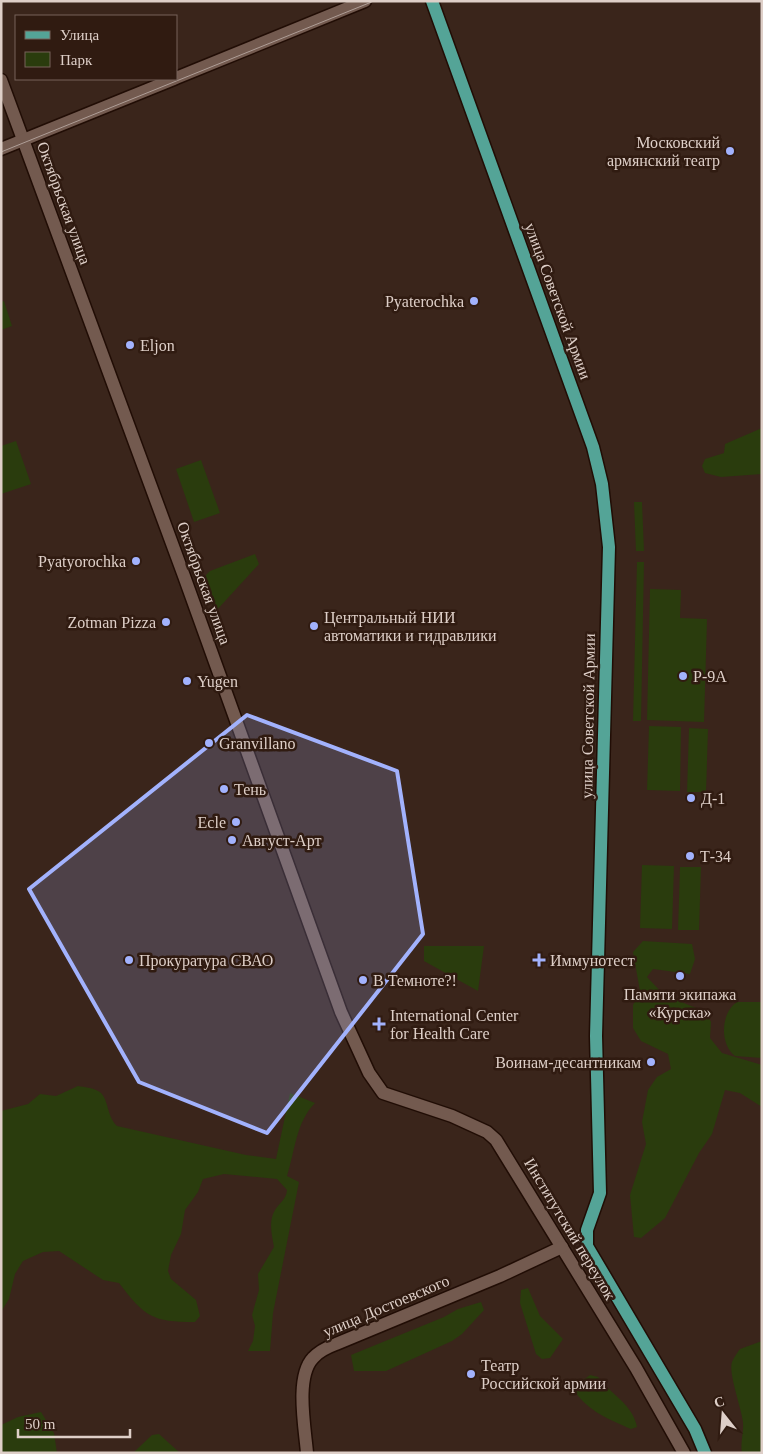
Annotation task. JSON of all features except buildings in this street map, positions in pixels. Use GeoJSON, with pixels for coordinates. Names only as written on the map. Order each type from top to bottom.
{"type":"FeatureCollection","features":[{"type":"Feature","properties":{"kind":"main road","name":"улица Советской Армии"},"geometry":{"type":"LineString","coordinates":[[432,1],[569,378],[593,447],[602,484],[609,547],[596,1036],[600,1193],[586,1238],[591,1255],[602,1275],[695,1429],[705,1453]]}},
{"type":"Feature","properties":{"kind":"street"},"geometry":{"type":"LineString","coordinates":[[178,77],[365,1]]}},
{"type":"Feature","properties":{"kind":"street","name":"Октябрьская улица"},"geometry":{"type":"LineString","coordinates":[[1,80],[182,568],[341,1012],[369,1074],[383,1093]]}},
{"type":"Feature","properties":{"kind":"street"},"geometry":{"type":"LineString","coordinates":[[1,149],[170,80]]}},
{"type":"Feature","properties":{"kind":"street","name":"Институтский переулок"},"geometry":{"type":"LineString","coordinates":[[383,1093],[452,1116],[487,1132],[504,1151],[682,1447]]}},
{"type":"Feature","properties":{"kind":"street","name":"улица Достоевского"},"geometry":{"type":"LineString","coordinates":[[307,1453],[304,1380],[308,1364],[319,1352],[500,1276],[562,1247]]}},
{"type":"Feature","properties":{"kind":"highlighted area"},"geometry":{"type":"Polygon","coordinates":[[[247,715],[397,771],[423,934],[267,1133],[139,1082],[29,889],[247,715]]]}},
{"type":"Feature","properties":{"kind":"green space"},"geometry":{"type":"Polygon","coordinates":[[[4,301],[12,326],[1,330],[1,302],[4,301]]]}},
{"type":"Feature","properties":{"kind":"green space"},"geometry":{"type":"Polygon","coordinates":[[[762,428],[762,474],[721,477],[705,473],[702,466],[705,459],[724,453],[725,444],[762,428]]]}},
{"type":"Feature","properties":{"kind":"green space"},"geometry":{"type":"Polygon","coordinates":[[[16,441],[31,484],[1,494],[1,446],[16,441]]]}},
{"type":"Feature","properties":{"kind":"green space"},"geometry":{"type":"Polygon","coordinates":[[[201,460],[220,513],[194,522],[176,469],[201,460]]]}},
{"type":"Feature","properties":{"kind":"green space"},"geometry":{"type":"Polygon","coordinates":[[[634,502],[642,502],[644,551],[636,551],[634,502]]]}},
{"type":"Feature","properties":{"kind":"green space"},"geometry":{"type":"Polygon","coordinates":[[[255,554],[259,564],[215,612],[206,586],[206,575],[210,571],[255,554]]]}},
{"type":"Feature","properties":{"kind":"green space"},"geometry":{"type":"Polygon","coordinates":[[[637,562],[644,562],[641,721],[633,721],[637,562]]]}},
{"type":"Feature","properties":{"kind":"green space"},"geometry":{"type":"Polygon","coordinates":[[[650,589],[681,590],[680,618],[707,619],[704,722],[647,720],[650,589]]]}},
{"type":"Feature","properties":{"kind":"green space"},"geometry":{"type":"Polygon","coordinates":[[[649,726],[681,727],[680,791],[647,790],[649,726]]]}},
{"type":"Feature","properties":{"kind":"green space"},"geometry":{"type":"Polygon","coordinates":[[[689,728],[708,729],[706,792],[687,792],[689,728]]]}},
{"type":"Feature","properties":{"kind":"green space"},"geometry":{"type":"Polygon","coordinates":[[[642,865],[674,866],[672,929],[640,928],[642,865]]]}},
{"type":"Feature","properties":{"kind":"green space"},"geometry":{"type":"Polygon","coordinates":[[[680,867],[701,867],[699,930],[678,930],[680,867]]]}},
{"type":"Feature","properties":{"kind":"green space"},"geometry":{"type":"Polygon","coordinates":[[[643,941],[692,944],[695,959],[690,974],[653,969],[647,977],[664,995],[706,1012],[711,1022],[710,1038],[722,1053],[762,1065],[762,1107],[740,1093],[725,1090],[712,1134],[699,1153],[665,1218],[641,1238],[634,1237],[630,1195],[646,1144],[642,1122],[648,1090],[657,1077],[671,1069],[668,1054],[641,1041],[633,1028],[633,1005],[640,991],[633,952],[643,941]]]}},
{"type":"Feature","properties":{"kind":"green space"},"geometry":{"type":"Polygon","coordinates":[[[424,946],[484,946],[478,991],[424,961],[424,946]]]}},
{"type":"Feature","properties":{"kind":"green space"},"geometry":{"type":"Polygon","coordinates":[[[737,1002],[762,1002],[762,1058],[735,1056],[726,1044],[724,1036],[725,1020],[737,1002]]]}},
{"type":"Feature","properties":{"kind":"green space"},"geometry":{"type":"Polygon","coordinates":[[[78,1086],[94,1089],[102,1094],[113,1122],[117,1126],[246,1155],[276,1159],[290,1093],[315,1103],[300,1128],[287,1176],[299,1182],[273,1313],[270,1351],[248,1351],[253,1341],[255,1326],[252,1315],[259,1290],[258,1274],[274,1247],[271,1228],[272,1219],[287,1190],[277,1179],[224,1174],[203,1179],[198,1192],[185,1210],[181,1234],[171,1255],[168,1271],[171,1279],[196,1300],[200,1316],[195,1322],[169,1321],[151,1315],[136,1303],[119,1283],[103,1280],[59,1251],[43,1252],[23,1261],[15,1274],[9,1299],[1,1312],[1,1111],[28,1104],[40,1094],[56,1096],[78,1086]]]}},
{"type":"Feature","properties":{"kind":"green space"},"geometry":{"type":"Polygon","coordinates":[[[528,1288],[540,1316],[563,1339],[550,1358],[542,1359],[536,1354],[520,1303],[521,1290],[528,1288]]]}},
{"type":"Feature","properties":{"kind":"green space"},"geometry":{"type":"Polygon","coordinates":[[[481,1302],[484,1310],[462,1334],[452,1341],[386,1371],[354,1371],[351,1355],[444,1317],[458,1309],[481,1302]]]}},
{"type":"Feature","properties":{"kind":"green space"},"geometry":{"type":"Polygon","coordinates":[[[762,1341],[762,1453],[742,1453],[743,1422],[731,1367],[740,1349],[762,1341]]]}},
{"type":"Feature","properties":{"kind":"green space"},"geometry":{"type":"Polygon","coordinates":[[[590,1375],[598,1377],[626,1406],[635,1419],[637,1427],[631,1429],[607,1418],[593,1410],[581,1399],[575,1392],[578,1384],[590,1375]]]}},
{"type":"Feature","properties":{"kind":"green space"},"geometry":{"type":"Polygon","coordinates":[[[41,1412],[54,1433],[57,1453],[1,1453],[1,1425],[18,1417],[41,1412]]]}},
{"type":"Feature","properties":{"kind":"green space"},"geometry":{"type":"Polygon","coordinates":[[[159,1434],[180,1453],[133,1453],[152,1435],[159,1434]]]}},
{"type":"Feature","properties":{"kind":"tram line"},"geometry":{"type":"LineString","coordinates":[[1,152],[374,1]]}},
{"type":"Feature","properties":{"kind":"place","name":"Московский армянский театр"},"geometry":{"type":"Point","coordinates":[730,151]}},
{"type":"Feature","properties":{"kind":"place","name":"Pyaterochka"},"geometry":{"type":"Point","coordinates":[474,301]}},
{"type":"Feature","properties":{"kind":"place","name":"Eljon"},"geometry":{"type":"Point","coordinates":[130,345]}},
{"type":"Feature","properties":{"kind":"place","name":"Pyatyorochka"},"geometry":{"type":"Point","coordinates":[136,561]}},
{"type":"Feature","properties":{"kind":"place","name":"Zotman Pizza"},"geometry":{"type":"Point","coordinates":[166,622]}},
{"type":"Feature","properties":{"kind":"place","name":"Центральный НИИ автоматики и гидравлики"},"geometry":{"type":"Point","coordinates":[314,626]}},
{"type":"Feature","properties":{"kind":"place","name":"Р-9А"},"geometry":{"type":"Point","coordinates":[683,676]}},
{"type":"Feature","properties":{"kind":"place","name":"Yugen"},"geometry":{"type":"Point","coordinates":[187,681]}},
{"type":"Feature","properties":{"kind":"place","name":"Granvillano"},"geometry":{"type":"Point","coordinates":[209,743]}},
{"type":"Feature","properties":{"kind":"place","name":"Тень"},"geometry":{"type":"Point","coordinates":[224,789]}},
{"type":"Feature","properties":{"kind":"place","name":"Д-1"},"geometry":{"type":"Point","coordinates":[691,798]}},
{"type":"Feature","properties":{"kind":"place","name":"Ecle"},"geometry":{"type":"Point","coordinates":[236,822]}},
{"type":"Feature","properties":{"kind":"place","name":"Август-Арт"},"geometry":{"type":"Point","coordinates":[232,840]}},
{"type":"Feature","properties":{"kind":"place","name":"Т-34"},"geometry":{"type":"Point","coordinates":[690,856]}},
{"type":"Feature","properties":{"kind":"place","name":"Прокуратура СВАО"},"geometry":{"type":"Point","coordinates":[129,960]}},
{"type":"Feature","properties":{"kind":"place","name":"Иммунотест"},"geometry":{"type":"Point","coordinates":[539,960]}},
{"type":"Feature","properties":{"kind":"place","name":"Памяти экипажа «Курска»"},"geometry":{"type":"Point","coordinates":[680,976]}},
{"type":"Feature","properties":{"kind":"place","name":"В Темноте?!"},"geometry":{"type":"Point","coordinates":[363,980]}},
{"type":"Feature","properties":{"kind":"place","name":"International Center for Health Care"},"geometry":{"type":"Point","coordinates":[379,1024]}},
{"type":"Feature","properties":{"kind":"place","name":"Воинам-десантникам"},"geometry":{"type":"Point","coordinates":[651,1062]}},
{"type":"Feature","properties":{"kind":"place","name":"Театр Российской армии"},"geometry":{"type":"Point","coordinates":[471,1374]}}]}
